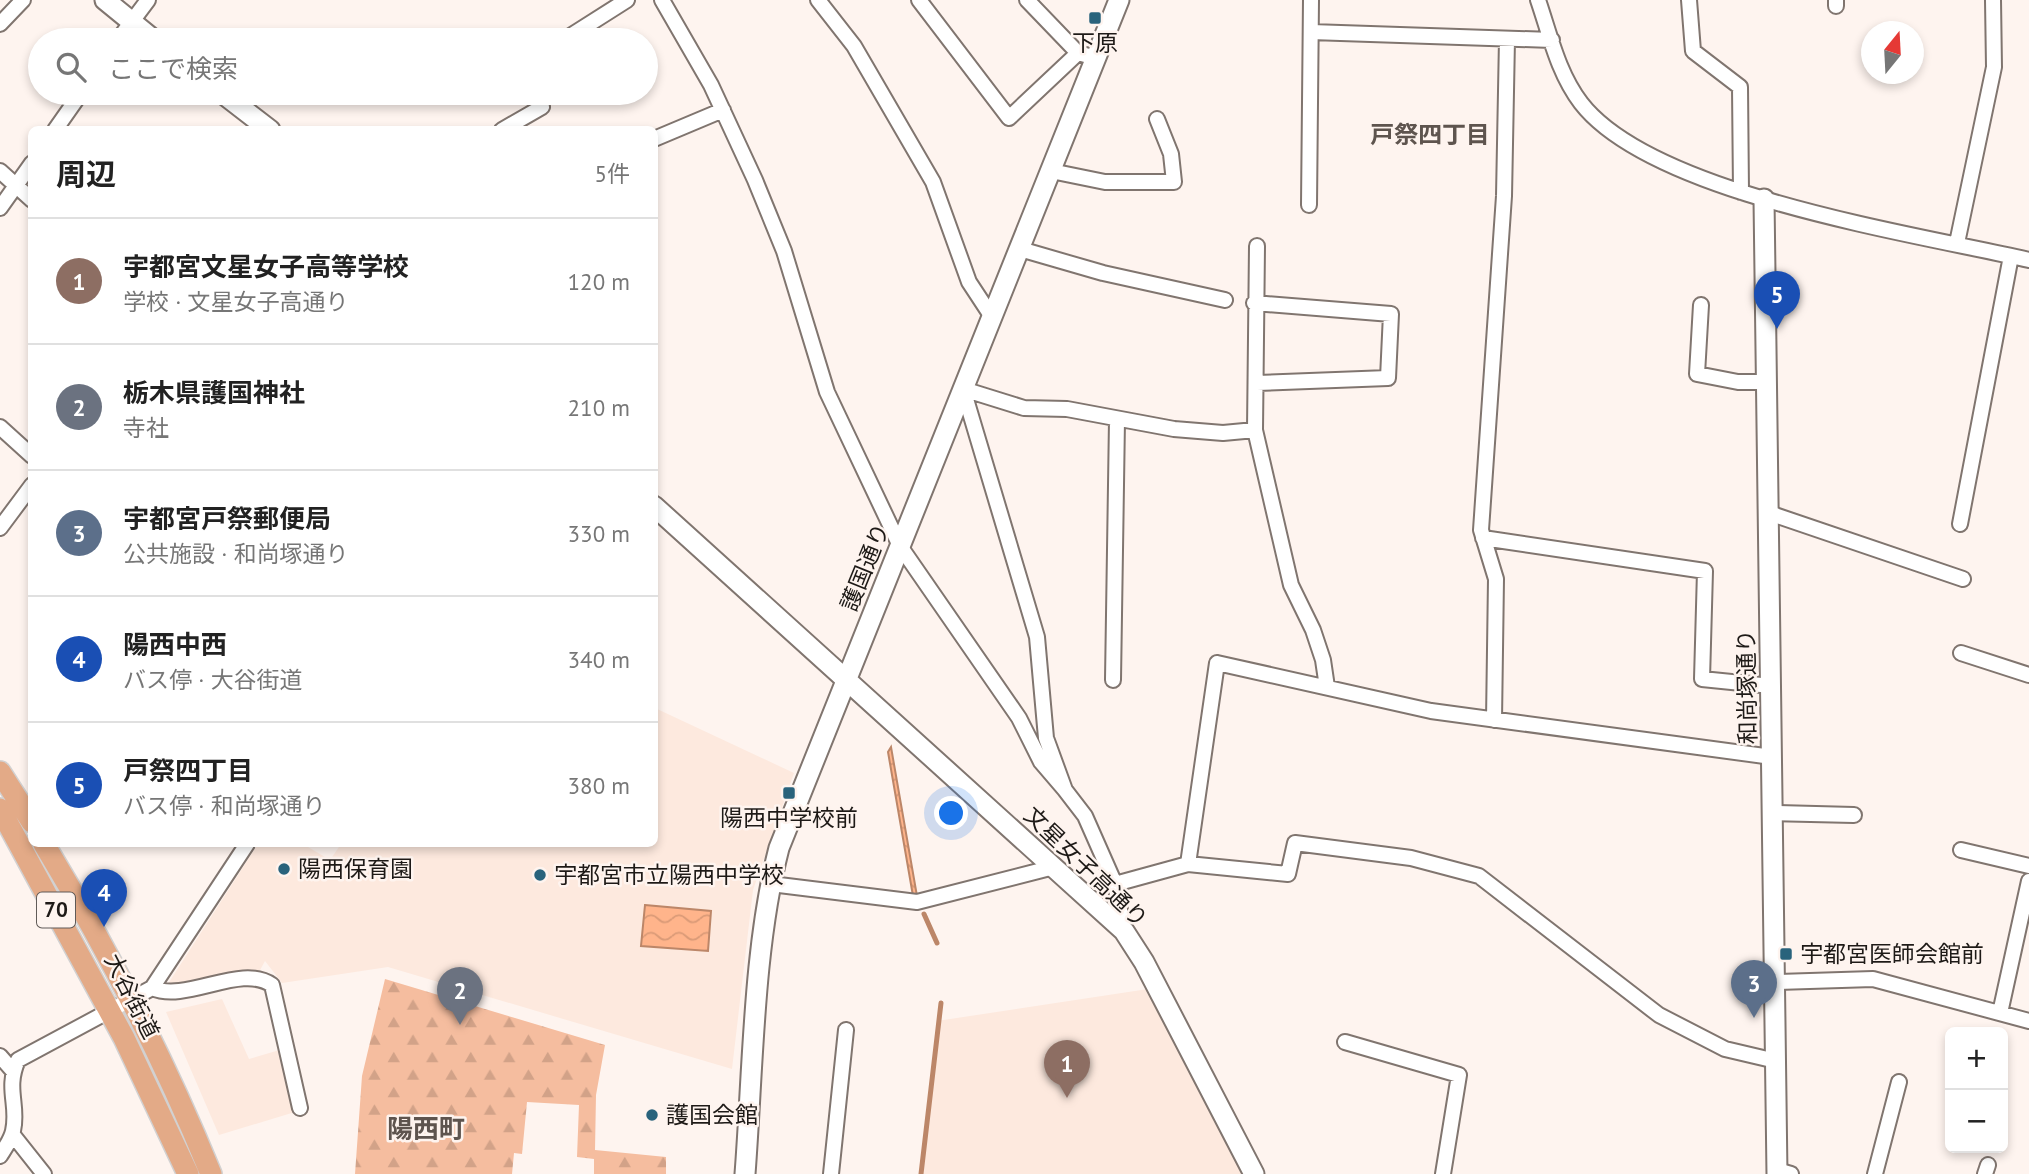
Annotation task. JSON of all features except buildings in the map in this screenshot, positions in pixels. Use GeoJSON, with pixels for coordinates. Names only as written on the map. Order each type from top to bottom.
{"type":"FeatureCollection","features":[{"type":"Feature","properties":{"kind":"main road"},"geometry":{"type":"LineString","coordinates":[[0,772],[28,816]]}},
{"type":"Feature","properties":{"kind":"main road","name":"大谷街道"},"geometry":{"type":"LineString","coordinates":[[0,809],[111,1012],[188,1174]]}},
{"type":"Feature","properties":{"kind":"main road","name":"大谷街道"},"geometry":{"type":"LineString","coordinates":[[46,847],[132,1001],[183,1104],[211,1174]]}},
{"type":"Feature","properties":{"kind":"street"},"geometry":{"type":"LineString","coordinates":[[0,24],[23,0]]}},
{"type":"Feature","properties":{"kind":"street"},"geometry":{"type":"LineString","coordinates":[[105,0],[139,28]]}},
{"type":"Feature","properties":{"kind":"street"},"geometry":{"type":"LineString","coordinates":[[127,28],[148,0]]}},
{"type":"Feature","properties":{"kind":"street"},"geometry":{"type":"LineString","coordinates":[[583,28],[627,0]]}},
{"type":"Feature","properties":{"kind":"street"},"geometry":{"type":"LineString","coordinates":[[662,0],[723,110],[784,251],[827,392],[900,546],[1019,718],[1041,761],[1085,816],[1115,884],[1124,931]]}},
{"type":"Feature","properties":{"kind":"street"},"geometry":{"type":"LineString","coordinates":[[818,0],[854,46],[933,182],[969,282],[992,317]]}},
{"type":"Feature","properties":{"kind":"street"},"geometry":{"type":"LineString","coordinates":[[919,0],[1009,118],[1087,55],[1027,0]]}},
{"type":"Feature","properties":{"kind":"street","name":"護国通り"},"geometry":{"type":"LineString","coordinates":[[745,1174],[763,941],[779,848],[1051,171],[1087,55],[1119,0]]}},
{"type":"Feature","properties":{"kind":"street"},"geometry":{"type":"LineString","coordinates":[[1309,205],[1311,0]]}},
{"type":"Feature","properties":{"kind":"street"},"geometry":{"type":"LineString","coordinates":[[1538,0],[1572,89],[1594,116],[1622,137],[1665,162],[1764,199],[2029,260]]}},
{"type":"Feature","properties":{"kind":"street"},"geometry":{"type":"LineString","coordinates":[[1689,0],[1693,51],[1740,87],[1741,192]]}},
{"type":"Feature","properties":{"kind":"street"},"geometry":{"type":"LineString","coordinates":[[1957,243],[1994,67],[1993,0]]}},
{"type":"Feature","properties":{"kind":"street"},"geometry":{"type":"LineString","coordinates":[[1311,32],[1552,40]]}},
{"type":"Feature","properties":{"kind":"street"},"geometry":{"type":"LineString","coordinates":[[1494,720],[1496,579],[1481,530],[1504,196],[1507,39]]}},
{"type":"Feature","properties":{"kind":"street"},"geometry":{"type":"LineString","coordinates":[[58,126],[73,105]]}},
{"type":"Feature","properties":{"kind":"street"},"geometry":{"type":"LineString","coordinates":[[238,105],[265,126]]}},
{"type":"Feature","properties":{"kind":"street"},"geometry":{"type":"LineString","coordinates":[[509,126],[542,107]]}},
{"type":"Feature","properties":{"kind":"street"},"geometry":{"type":"LineString","coordinates":[[658,137],[723,110]]}},
{"type":"Feature","properties":{"kind":"street"},"geometry":{"type":"LineString","coordinates":[[1051,171],[1105,182],[1174,182],[1171,153],[1157,119]]}},
{"type":"Feature","properties":{"kind":"street"},"geometry":{"type":"LineString","coordinates":[[0,208],[28,168]]}},
{"type":"Feature","properties":{"kind":"street"},"geometry":{"type":"LineString","coordinates":[[0,172],[28,197]]}},
{"type":"Feature","properties":{"kind":"street","name":"和尚塚通り"},"geometry":{"type":"LineString","coordinates":[[1764,199],[1776,1061],[1782,1173]]}},
{"type":"Feature","properties":{"kind":"street"},"geometry":{"type":"LineString","coordinates":[[1257,246],[1254,303],[1257,383],[1255,430],[1291,586],[1313,630],[1323,660],[1327,687]]}},
{"type":"Feature","properties":{"kind":"street"},"geometry":{"type":"LineString","coordinates":[[1020,249],[1103,273],[1225,300]]}},
{"type":"Feature","properties":{"kind":"street"},"geometry":{"type":"LineString","coordinates":[[1960,523],[2011,256]]}},
{"type":"Feature","properties":{"kind":"street"},"geometry":{"type":"LineString","coordinates":[[1254,303],[1391,314],[1388,378],[1257,383]]}},
{"type":"Feature","properties":{"kind":"street"},"geometry":{"type":"LineString","coordinates":[[1701,305],[1697,374],[1738,382],[1767,382]]}},
{"type":"Feature","properties":{"kind":"street"},"geometry":{"type":"LineString","coordinates":[[962,389],[1037,637],[1046,738],[1065,790]]}},
{"type":"Feature","properties":{"kind":"street"},"geometry":{"type":"LineString","coordinates":[[962,389],[1024,408],[1067,409],[1117,420],[1223,433],[1255,430]]}},
{"type":"Feature","properties":{"kind":"street"},"geometry":{"type":"LineString","coordinates":[[1113,680],[1117,420]]}},
{"type":"Feature","properties":{"kind":"street"},"geometry":{"type":"LineString","coordinates":[[0,427],[28,452]]}},
{"type":"Feature","properties":{"kind":"street"},"geometry":{"type":"LineString","coordinates":[[0,528],[28,490]]}},
{"type":"Feature","properties":{"kind":"street","name":"文星女子高通り"},"geometry":{"type":"LineString","coordinates":[[658,510],[1124,931],[1144,962],[1254,1174]]}},
{"type":"Feature","properties":{"kind":"street"},"geometry":{"type":"LineString","coordinates":[[1769,513],[1963,579]]}},
{"type":"Feature","properties":{"kind":"street"},"geometry":{"type":"LineString","coordinates":[[1483,538],[1705,571],[1702,680],[1771,686]]}},
{"type":"Feature","properties":{"kind":"street"},"geometry":{"type":"LineString","coordinates":[[1961,653],[2029,674]]}},
{"type":"Feature","properties":{"kind":"street"},"geometry":{"type":"LineString","coordinates":[[1188,864],[1217,663],[1431,710],[1772,757]]}},
{"type":"Feature","properties":{"kind":"street"},"geometry":{"type":"LineString","coordinates":[[1773,813],[1854,815]]}},
{"type":"Feature","properties":{"kind":"street"},"geometry":{"type":"LineString","coordinates":[[1115,884],[1188,864],[1288,874],[1295,843],[1410,858],[1479,876],[1659,1015],[1725,1049],[1776,1061]]}},
{"type":"Feature","properties":{"kind":"street"},"geometry":{"type":"LineString","coordinates":[[0,1156],[13,1135],[15,1118],[10,1092],[13,1071],[18,1060],[152,988],[245,847]]}},
{"type":"Feature","properties":{"kind":"street"},"geometry":{"type":"LineString","coordinates":[[1961,850],[2029,866]]}},
{"type":"Feature","properties":{"kind":"street"},"geometry":{"type":"LineString","coordinates":[[771,884],[917,902],[1054,867]]}},
{"type":"Feature","properties":{"kind":"street"},"geometry":{"type":"LineString","coordinates":[[2000,1013],[2029,881]]}},
{"type":"Feature","properties":{"kind":"street"},"geometry":{"type":"LineString","coordinates":[[152,988],[171,991],[256,978],[272,985],[300,1108]]}},
{"type":"Feature","properties":{"kind":"street"},"geometry":{"type":"LineString","coordinates":[[1776,982],[1873,979],[2029,1021]]}},
{"type":"Feature","properties":{"kind":"street"},"geometry":{"type":"LineString","coordinates":[[831,1174],[846,1030]]}},
{"type":"Feature","properties":{"kind":"street"},"geometry":{"type":"LineString","coordinates":[[1345,1042],[1459,1076],[1443,1174]]}},
{"type":"Feature","properties":{"kind":"street"},"geometry":{"type":"LineString","coordinates":[[0,1056],[13,1071]]}},
{"type":"Feature","properties":{"kind":"street"},"geometry":{"type":"LineString","coordinates":[[1875,1174],[1899,1082]]}},
{"type":"Feature","properties":{"kind":"street"},"geometry":{"type":"LineString","coordinates":[[13,1135],[44,1174]]}},
{"type":"Feature","properties":{"kind":"shaded area","name":"宇都宮市立陽西中学校"},"geometry":{"type":"Polygon","coordinates":[[[658,709],[794,773],[753,890],[732,1069],[388,967],[282,983],[265,961],[259,972],[170,990],[166,987],[256,847],[308,847],[330,860],[339,847],[658,847],[658,709]]]}},
{"type":"Feature","properties":{"kind":"shaded area"},"geometry":{"type":"Polygon","coordinates":[[[1148,989],[1243,1174],[923,1174],[937,1021],[1148,989]]]}},
{"type":"Feature","properties":{"kind":"shaded area"},"geometry":{"type":"Polygon","coordinates":[[[222,999],[249,1059],[283,1049],[295,1112],[219,1135],[166,1012],[222,999]]]}},
{"type":"Feature","properties":{"kind":"green space"},"geometry":{"type":"Polygon","coordinates":[[[385,979],[605,1045],[596,1095],[595,1150],[666,1157],[666,1174],[594,1174],[594,1159],[577,1157],[579,1105],[527,1102],[522,1154],[514,1153],[512,1174],[355,1174],[362,1076],[385,979]]]}},
{"type":"Feature","properties":{"kind":"water"},"geometry":{"type":"Polygon","coordinates":[[[891,747],[917,896],[913,896],[888,752],[891,747]]]}},
{"type":"Feature","properties":{"kind":"water"},"geometry":{"type":"Polygon","coordinates":[[[645,905],[711,911],[708,951],[641,946],[645,905]]]}},
{"type":"Feature","properties":{"kind":"waterway"},"geometry":{"type":"LineString","coordinates":[[924,914],[937,943]]}},
{"type":"Feature","properties":{"kind":"waterway"},"geometry":{"type":"LineString","coordinates":[[921,1174],[941,1003]]}},
{"type":"Feature","properties":{"kind":"place","name":"下原"},"geometry":{"type":"Point","coordinates":[1095,18]}},
{"type":"Feature","properties":{"kind":"place","name":"戸祭四丁目"},"geometry":{"type":"Point","coordinates":[1777,329]}},
{"type":"Feature","properties":{"kind":"place","name":"陽西中学校前"},"geometry":{"type":"Point","coordinates":[789,793]}},
{"type":"Feature","properties":{"kind":"place","name":"陽西保育園"},"geometry":{"type":"Point","coordinates":[284,869]}},
{"type":"Feature","properties":{"kind":"place","name":"宇都宮市立陽西中学校"},"geometry":{"type":"Point","coordinates":[540,875]}},
{"type":"Feature","properties":{"kind":"place","name":"陽西中西"},"geometry":{"type":"Point","coordinates":[104,927]}},
{"type":"Feature","properties":{"kind":"place","name":"宇都宮医師会館前"},"geometry":{"type":"Point","coordinates":[1786,954]}},
{"type":"Feature","properties":{"kind":"place","name":"宇都宮戸祭郵便局"},"geometry":{"type":"Point","coordinates":[1754,1018]}},
{"type":"Feature","properties":{"kind":"place","name":"栃木県護国神社"},"geometry":{"type":"Point","coordinates":[460,1025]}},
{"type":"Feature","properties":{"kind":"place","name":"宇都宮文星女子高等学校"},"geometry":{"type":"Point","coordinates":[1067,1098]}},
{"type":"Feature","properties":{"kind":"place","name":"護国会館"},"geometry":{"type":"Point","coordinates":[652,1115]}},
{"type":"Feature","properties":{"kind":"district","name":"戸祭四丁目"},"geometry":{"type":"Point","coordinates":[1430,135]}},
{"type":"Feature","properties":{"kind":"district","name":"陽西町"},"geometry":{"type":"Point","coordinates":[426,1129]}}]}
